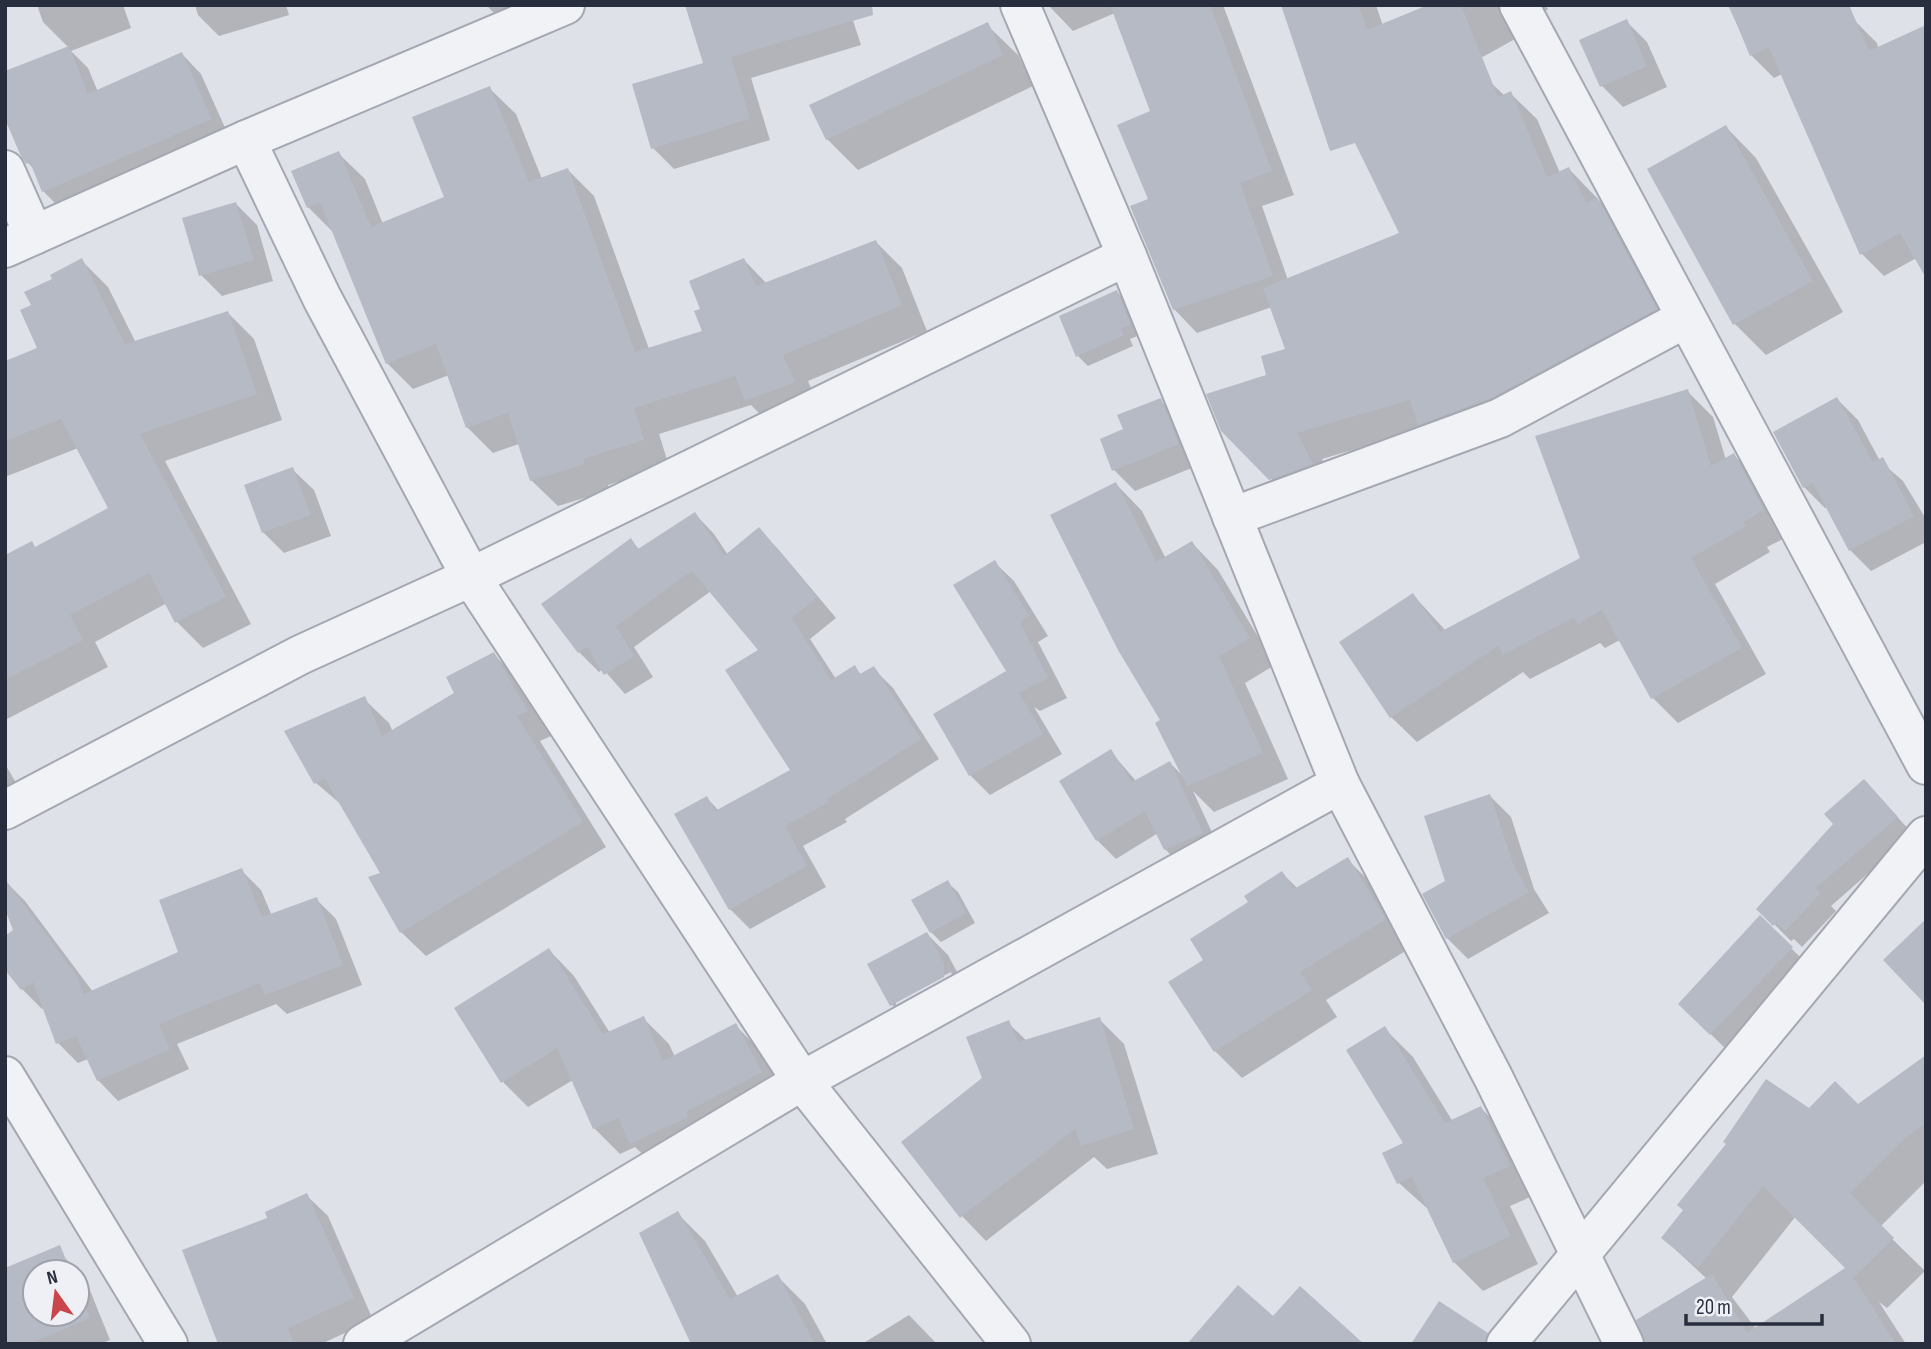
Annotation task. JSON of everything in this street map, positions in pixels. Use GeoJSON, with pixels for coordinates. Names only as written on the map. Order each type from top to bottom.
{"type":"FeatureCollection","features":[{"type":"Feature","properties":{"kind":"street"},"geometry":{"type":"LineString","coordinates":[[5,170],[20,241],[246,140],[565,5]]}},
{"type":"Feature","properties":{"kind":"street"},"geometry":{"type":"LineString","coordinates":[[1020,5],[1127,256],[1340,784],[1581,1252],[1625,1344]]}},
{"type":"Feature","properties":{"kind":"street"},"geometry":{"type":"LineString","coordinates":[[1519,5],[1926,765]]}},
{"type":"Feature","properties":{"kind":"street"},"geometry":{"type":"LineString","coordinates":[[246,140],[322,298],[471,577],[802,1081],[1012,1344]]}},
{"type":"Feature","properties":{"kind":"street"},"geometry":{"type":"LineString","coordinates":[[5,810],[300,654],[471,577],[1127,256]]}},
{"type":"Feature","properties":{"kind":"street"},"geometry":{"type":"LineString","coordinates":[[1233,516],[1500,418],[1686,318]]}},
{"type":"Feature","properties":{"kind":"street"},"geometry":{"type":"LineString","coordinates":[[363,1344],[802,1081],[1340,784]]}},
{"type":"Feature","properties":{"kind":"street"},"geometry":{"type":"LineString","coordinates":[[1506,1344],[1926,835]]}},
{"type":"Feature","properties":{"kind":"street"},"geometry":{"type":"LineString","coordinates":[[5,1076],[169,1344]]}},
{"type":"Feature","properties":{"kind":"building"},"geometry":{"type":"Polygon","coordinates":[[[685,5],[872,5],[873,15],[731,57],[750,119],[651,149],[632,84],[703,63],[685,5]]]}},
{"type":"Feature","properties":{"kind":"building"},"geometry":{"type":"Polygon","coordinates":[[[1110,5],[1210,5],[1272,171],[1240,183],[1273,276],[1173,310],[1130,206],[1148,199],[1117,125],[1150,111],[1110,5]]]}},
{"type":"Feature","properties":{"kind":"building"},"geometry":{"type":"Polygon","coordinates":[[[1281,5],[1359,5],[1367,30],[1428,5],[1461,5],[1498,97],[1511,91],[1547,177],[1569,167],[1586,203],[1597,197],[1657,309],[1491,398],[1418,425],[1410,400],[1297,433],[1313,464],[1269,480],[1221,431],[1206,394],[1266,375],[1261,356],[1285,349],[1263,288],[1399,233],[1355,143],[1330,151],[1281,5]]]}},
{"type":"Feature","properties":{"kind":"building"},"geometry":{"type":"Polygon","coordinates":[[[1729,5],[1849,5],[1869,51],[1926,25],[1926,278],[1900,233],[1860,255],[1769,48],[1750,56],[1729,5]]]}},
{"type":"Feature","properties":{"kind":"building"},"geometry":{"type":"Polygon","coordinates":[[[1627,19],[1647,66],[1600,87],[1579,40],[1627,19]]]}},
{"type":"Feature","properties":{"kind":"building"},"geometry":{"type":"Polygon","coordinates":[[[988,22],[1003,55],[826,140],[809,105],[988,22]]]}},
{"type":"Feature","properties":{"kind":"building"},"geometry":{"type":"Polygon","coordinates":[[[69,46],[88,94],[182,52],[212,119],[42,192],[30,162],[26,164],[20,154],[5,119],[5,71],[69,46]]]}},
{"type":"Feature","properties":{"kind":"building"},"geometry":{"type":"Polygon","coordinates":[[[490,86],[529,182],[568,168],[635,352],[702,331],[694,311],[700,309],[689,281],[744,258],[756,286],[876,240],[902,305],[783,355],[795,382],[745,401],[735,376],[634,408],[644,440],[583,459],[585,464],[530,481],[508,413],[466,428],[436,344],[386,364],[320,202],[307,208],[291,171],[339,151],[371,227],[444,197],[412,117],[490,86]]]}},
{"type":"Feature","properties":{"kind":"building"},"geometry":{"type":"Polygon","coordinates":[[[1726,125],[1813,281],[1733,325],[1647,169],[1726,125]]]}},
{"type":"Feature","properties":{"kind":"building"},"geometry":{"type":"Polygon","coordinates":[[[236,202],[254,260],[199,276],[182,218],[236,202]]]}},
{"type":"Feature","properties":{"kind":"building"},"geometry":{"type":"Polygon","coordinates":[[[82,258],[125,344],[228,311],[257,394],[140,434],[226,597],[175,623],[149,573],[70,615],[83,640],[5,680],[5,555],[32,541],[35,547],[108,508],[61,419],[5,441],[5,361],[37,348],[20,310],[31,305],[24,292],[52,279],[50,275],[82,258]]]}},
{"type":"Feature","properties":{"kind":"building"},"geometry":{"type":"Polygon","coordinates":[[[1117,290],[1131,325],[1121,328],[1124,335],[1076,357],[1059,316],[1117,290]]]}},
{"type":"Feature","properties":{"kind":"building"},"geometry":{"type":"Polygon","coordinates":[[[1688,389],[1711,466],[1734,453],[1764,510],[1743,522],[1746,526],[1691,558],[1742,648],[1651,699],[1602,610],[1578,624],[1574,617],[1503,655],[1498,646],[1390,718],[1339,642],[1413,593],[1440,632],[1580,558],[1535,436],[1688,389]]]}},
{"type":"Feature","properties":{"kind":"building"},"geometry":{"type":"Polygon","coordinates":[[[1837,397],[1873,462],[1883,457],[1914,516],[1849,551],[1813,483],[1803,488],[1773,432],[1837,397]]]}},
{"type":"Feature","properties":{"kind":"building"},"geometry":{"type":"Polygon","coordinates":[[[1161,398],[1179,444],[1112,471],[1100,439],[1123,429],[1117,415],[1161,398]]]}},
{"type":"Feature","properties":{"kind":"building"},"geometry":{"type":"Polygon","coordinates":[[[293,467],[311,515],[262,533],[244,485],[293,467]]]}},
{"type":"Feature","properties":{"kind":"building"},"geometry":{"type":"Polygon","coordinates":[[[1116,482],[1156,562],[1192,541],[1250,638],[1219,656],[1263,753],[1187,786],[1155,723],[1160,720],[1118,650],[1050,515],[1116,482]]]}},
{"type":"Feature","properties":{"kind":"building"},"geometry":{"type":"Polygon","coordinates":[[[695,512],[724,556],[759,527],[817,597],[792,618],[831,680],[855,665],[860,674],[874,666],[921,739],[827,799],[829,802],[785,826],[807,866],[729,910],[674,814],[707,796],[715,811],[790,770],[725,670],[758,650],[692,571],[616,626],[634,656],[604,675],[587,647],[578,653],[541,604],[631,538],[638,549],[695,512]]]}},
{"type":"Feature","properties":{"kind":"building"},"geometry":{"type":"Polygon","coordinates":[[[995,560],[1029,616],[1020,622],[1048,678],[1019,693],[1043,734],[969,776],[933,714],[1006,671],[953,585],[995,560]]]}},
{"type":"Feature","properties":{"kind":"building"},"geometry":{"type":"Polygon","coordinates":[[[494,652],[528,711],[517,716],[583,822],[400,933],[368,877],[380,873],[325,779],[314,784],[284,731],[365,696],[382,736],[454,693],[446,677],[494,652]]]}},
{"type":"Feature","properties":{"kind":"building"},"geometry":{"type":"Polygon","coordinates":[[[1111,749],[1134,786],[1132,782],[1170,761],[1203,833],[1164,850],[1145,811],[1096,841],[1059,781],[1111,749]]]}},
{"type":"Feature","properties":{"kind":"building"},"geometry":{"type":"Polygon","coordinates":[[[1864,779],[1898,817],[1816,888],[1821,893],[1785,931],[1776,923],[1773,926],[1756,909],[1833,824],[1824,814],[1864,779]]]}},
{"type":"Feature","properties":{"kind":"building"},"geometry":{"type":"Polygon","coordinates":[[[1490,794],[1514,866],[1529,892],[1446,939],[1422,894],[1445,881],[1424,816],[1490,794]]]}},
{"type":"Feature","properties":{"kind":"building"},"geometry":{"type":"Polygon","coordinates":[[[1348,857],[1386,919],[1300,972],[1312,990],[1214,1052],[1168,982],[1203,960],[1190,939],[1248,902],[1244,896],[1282,871],[1294,889],[1348,857]]]}},
{"type":"Feature","properties":{"kind":"building"},"geometry":{"type":"Polygon","coordinates":[[[242,868],[262,917],[317,897],[343,965],[265,995],[260,983],[159,1024],[170,1049],[97,1081],[76,1036],[56,1044],[33,982],[21,990],[5,970],[5,936],[13,930],[5,909],[5,879],[77,976],[84,994],[178,952],[159,900],[242,868]]]}},
{"type":"Feature","properties":{"kind":"building"},"geometry":{"type":"Polygon","coordinates":[[[948,880],[966,913],[930,933],[911,900],[948,880]]]}},
{"type":"Feature","properties":{"kind":"building"},"geometry":{"type":"Polygon","coordinates":[[[1760,915],[1793,947],[1710,1035],[1678,1004],[1760,915]]]}},
{"type":"Feature","properties":{"kind":"building"},"geometry":{"type":"Polygon","coordinates":[[[1926,919],[1926,1005],[1883,960],[1926,919]]]}},
{"type":"Feature","properties":{"kind":"building"},"geometry":{"type":"Polygon","coordinates":[[[927,932],[944,963],[944,977],[890,1006],[867,964],[927,932]]]}},
{"type":"Feature","properties":{"kind":"building"},"geometry":{"type":"Polygon","coordinates":[[[549,948],[603,1034],[644,1016],[663,1061],[736,1023],[762,1072],[686,1112],[688,1117],[630,1144],[618,1118],[593,1129],[557,1048],[501,1083],[454,1008],[549,948]]]}},
{"type":"Feature","properties":{"kind":"building"},"geometry":{"type":"Polygon","coordinates":[[[1100,1017],[1134,1129],[1081,1146],[1075,1129],[960,1218],[901,1142],[982,1078],[966,1037],[1009,1020],[1018,1042],[1100,1017]]]}},
{"type":"Feature","properties":{"kind":"building"},"geometry":{"type":"Polygon","coordinates":[[[1385,1026],[1445,1123],[1481,1106],[1510,1166],[1483,1178],[1511,1236],[1453,1263],[1412,1177],[1397,1184],[1382,1153],[1403,1143],[1346,1050],[1385,1026]]]}},
{"type":"Feature","properties":{"kind":"building"},"geometry":{"type":"Polygon","coordinates":[[[1926,1055],[1926,1123],[1903,1140],[1850,1193],[1894,1238],[1854,1277],[1852,1275],[1896,1344],[1646,1344],[1636,1320],[1712,1274],[1747,1333],[1845,1268],[1763,1186],[1698,1268],[1661,1238],[1683,1210],[1677,1205],[1726,1144],[1723,1142],[1766,1079],[1809,1108],[1835,1081],[1858,1104],[1926,1055]]]}},
{"type":"Feature","properties":{"kind":"building"},"geometry":{"type":"Polygon","coordinates":[[[307,1193],[354,1298],[288,1328],[294,1344],[218,1344],[182,1250],[267,1218],[265,1212],[307,1193]]]}},
{"type":"Feature","properties":{"kind":"building"},"geometry":{"type":"Polygon","coordinates":[[[678,1211],[730,1299],[778,1274],[815,1344],[691,1344],[639,1233],[678,1211]]]}},
{"type":"Feature","properties":{"kind":"building"},"geometry":{"type":"Polygon","coordinates":[[[60,1245],[65,1258],[29,1258],[60,1245]]]}},
{"type":"Feature","properties":{"kind":"building"},"geometry":{"type":"Polygon","coordinates":[[[21,1261],[21,1328],[67,1328],[29,1344],[5,1344],[5,1268],[21,1261]]]}},
{"type":"Feature","properties":{"kind":"building"},"geometry":{"type":"Polygon","coordinates":[[[1238,1285],[1273,1316],[1300,1286],[1364,1344],[1187,1344],[1238,1285]]]}},
{"type":"Feature","properties":{"kind":"building"},"geometry":{"type":"Polygon","coordinates":[[[1439,1301],[1488,1333],[1485,1344],[1411,1344],[1439,1301]]]}}]}
